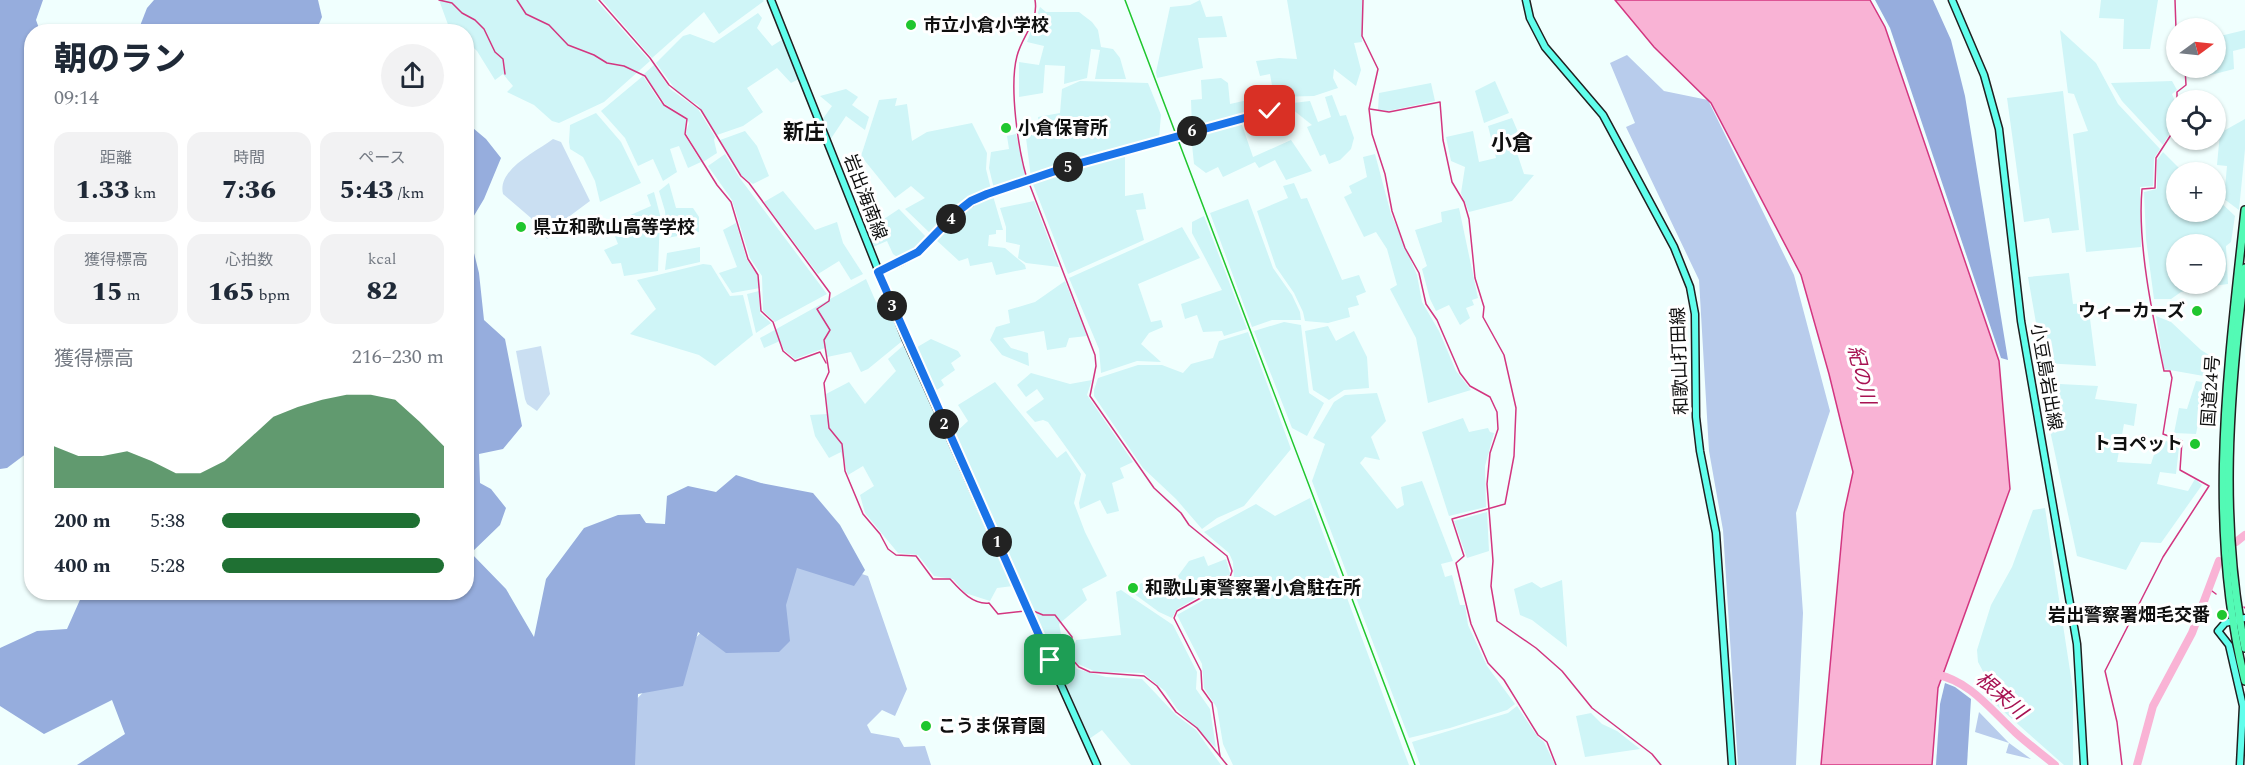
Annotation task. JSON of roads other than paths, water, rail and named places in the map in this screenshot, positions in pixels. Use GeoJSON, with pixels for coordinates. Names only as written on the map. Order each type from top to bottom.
{"type":"FeatureCollection","features":[{"type":"Feature","properties":{"kind":"highway","name":"国道24号"},"geometry":{"type":"LineString","coordinates":[[2245,210],[2230,343],[2222,463],[2225,564],[2245,648]]}},
{"type":"Feature","properties":{"kind":"highway","name":"国道24号"},"geometry":{"type":"LineString","coordinates":[[2245,268],[2231,398],[2227,487],[2233,583],[2245,681]]}},
{"type":"Feature","properties":{"kind":"main road","name":"岩出海南線"},"geometry":{"type":"LineString","coordinates":[[771,0],[878,272],[1097,765]]}},
{"type":"Feature","properties":{"kind":"main road","name":"和歌山打田線"},"geometry":{"type":"LineString","coordinates":[[1526,0],[1530,18],[1545,47],[1603,115],[1674,247],[1690,287],[1695,314],[1696,417],[1700,451],[1716,533],[1732,765]]}},
{"type":"Feature","properties":{"kind":"main road","name":"小豆島岩出線"},"geometry":{"type":"LineString","coordinates":[[1952,0],[1984,75],[1999,129],[2021,321],[2077,644],[2082,692],[2084,765]]}},
{"type":"Feature","properties":{"kind":"main road"},"geometry":{"type":"LineString","coordinates":[[2239,620],[2220,626],[2218,631],[2229,645],[2243,706],[2240,765]]}},
{"type":"Feature","properties":{"kind":"street"},"geometry":{"type":"LineString","coordinates":[[878,272],[918,252],[957,212],[971,201],[987,194],[1073,165],[1270,111]]}},
{"type":"Feature","properties":{"kind":"water","name":"紀の川"},"geometry":{"type":"Polygon","coordinates":[[[1615,0],[1870,0],[1885,27],[1999,361],[2010,489],[1938,688],[1932,765],[1821,765],[1844,513],[1853,472],[1829,374],[1801,275],[1711,103],[1654,47],[1615,0]]]}},
{"type":"Feature","properties":{"kind":"waterway"},"geometry":{"type":"LineString","coordinates":[[439,0],[452,3],[484,29],[495,52],[503,59],[505,74]]}},
{"type":"Feature","properties":{"kind":"waterway"},"geometry":{"type":"LineString","coordinates":[[517,0],[526,14],[549,25],[568,45],[594,55],[607,63],[624,66],[645,76],[664,105],[687,119],[685,134],[717,185],[731,202],[748,259],[758,275],[761,311],[773,322],[783,351],[795,361],[820,352],[826,363]]}},
{"type":"Feature","properties":{"kind":"waterway"},"geometry":{"type":"LineString","coordinates":[[599,0],[650,58],[669,85],[701,110],[741,176],[749,183],[830,293],[829,301],[817,309],[830,330],[824,340],[829,372],[824,383],[829,428],[842,444],[845,471],[863,514],[880,534],[888,549],[896,555],[916,556],[933,579],[950,579],[972,599],[989,603],[998,614],[1025,611]]}},
{"type":"Feature","properties":{"kind":"waterway"},"geometry":{"type":"LineString","coordinates":[[1027,179],[1018,135],[1014,84],[1017,56],[1035,15],[1035,0]]}},
{"type":"Feature","properties":{"kind":"waterway"},"geometry":{"type":"LineString","coordinates":[[1363,0],[1362,36],[1378,69],[1369,109],[1372,134],[1385,174],[1392,211],[1405,248],[1419,273],[1426,304],[1437,320],[1460,373],[1470,386],[1490,397],[1497,412],[1498,429],[1490,453],[1487,484],[1493,561],[1491,586],[1497,621],[1536,648],[1562,671],[1592,708],[1652,754],[1661,765]]}},
{"type":"Feature","properties":{"kind":"waterway"},"geometry":{"type":"LineString","coordinates":[[2175,0],[2176,18]]}},
{"type":"Feature","properties":{"kind":"waterway"},"geometry":{"type":"LineString","coordinates":[[2180,90],[2186,85],[2186,78]]}},
{"type":"Feature","properties":{"kind":"waterway"},"geometry":{"type":"LineString","coordinates":[[1370,109],[1389,112],[1440,102],[1443,140],[1452,182],[1464,202],[1469,219],[1475,278],[1484,307],[1483,317],[1504,355],[1516,408],[1514,456],[1505,504],[1452,519],[1464,556],[1456,563],[1471,624],[1488,663],[1504,680],[1538,735],[1547,742],[1556,765]]}},
{"type":"Feature","properties":{"kind":"waterway"},"geometry":{"type":"LineString","coordinates":[[2122,765],[2117,722],[2105,671],[2163,557],[2209,486],[2180,470],[2182,441],[2163,434],[2172,378],[2170,371],[2164,371],[2151,304],[2144,256],[2141,210],[2142,189],[2155,188],[2156,158],[2166,142]]}},
{"type":"Feature","properties":{"kind":"waterway"},"geometry":{"type":"LineString","coordinates":[[1029,183],[1095,355],[1096,366],[1090,396],[1154,488],[1181,513],[1189,525],[1227,556],[1232,571],[1228,583],[1177,611],[1174,618],[1201,671],[1202,689],[1212,703],[1220,756]]}},
{"type":"Feature","properties":{"kind":"waterway"},"geometry":{"type":"LineString","coordinates":[[2236,542],[2245,535]]}},
{"type":"Feature","properties":{"kind":"waterway"},"geometry":{"type":"LineString","coordinates":[[2137,765],[2153,706],[2192,633],[2219,561]]}},
{"type":"Feature","properties":{"kind":"waterway"},"geometry":{"type":"LineString","coordinates":[[2208,588],[2216,594]]}},
{"type":"Feature","properties":{"kind":"waterway"},"geometry":{"type":"LineString","coordinates":[[1031,610],[1043,615],[1055,615],[1072,637],[1071,658],[1079,667],[1090,672],[1144,676],[1157,686],[1176,712],[1197,728],[1227,765]]}},
{"type":"Feature","properties":{"kind":"waterway","name":"根来川"},"geometry":{"type":"LineString","coordinates":[[1935,674],[1969,689],[2055,765]]}},
{"type":"Feature","properties":{"kind":"railway"},"geometry":{"type":"LineString","coordinates":[[1125,0],[1415,765]]}},
{"type":"Feature","properties":{"kind":"place","name":"市立小倉小学校"},"geometry":{"type":"Point","coordinates":[911,25]}},
{"type":"Feature","properties":{"kind":"place","name":"小倉保育所"},"geometry":{"type":"Point","coordinates":[1006,128]}},
{"type":"Feature","properties":{"kind":"place","name":"県立和歌山高等学校"},"geometry":{"type":"Point","coordinates":[521,227]}},
{"type":"Feature","properties":{"kind":"place","name":"ウィーカーズ"},"geometry":{"type":"Point","coordinates":[2197,311]}},
{"type":"Feature","properties":{"kind":"place","name":"トヨペット"},"geometry":{"type":"Point","coordinates":[2195,444]}},
{"type":"Feature","properties":{"kind":"place","name":"和歌山東警察署小倉駐在所"},"geometry":{"type":"Point","coordinates":[1133,588]}},
{"type":"Feature","properties":{"kind":"place","name":"岩出警察署畑毛交番"},"geometry":{"type":"Point","coordinates":[2222,615]}},
{"type":"Feature","properties":{"kind":"place","name":"こうま保育園"},"geometry":{"type":"Point","coordinates":[926,726]}},
{"type":"Feature","properties":{"kind":"district","name":"新庄"},"geometry":{"type":"Point","coordinates":[804,133]}},
{"type":"Feature","properties":{"kind":"district","name":"小倉"},"geometry":{"type":"Point","coordinates":[1512,144]}}]}
